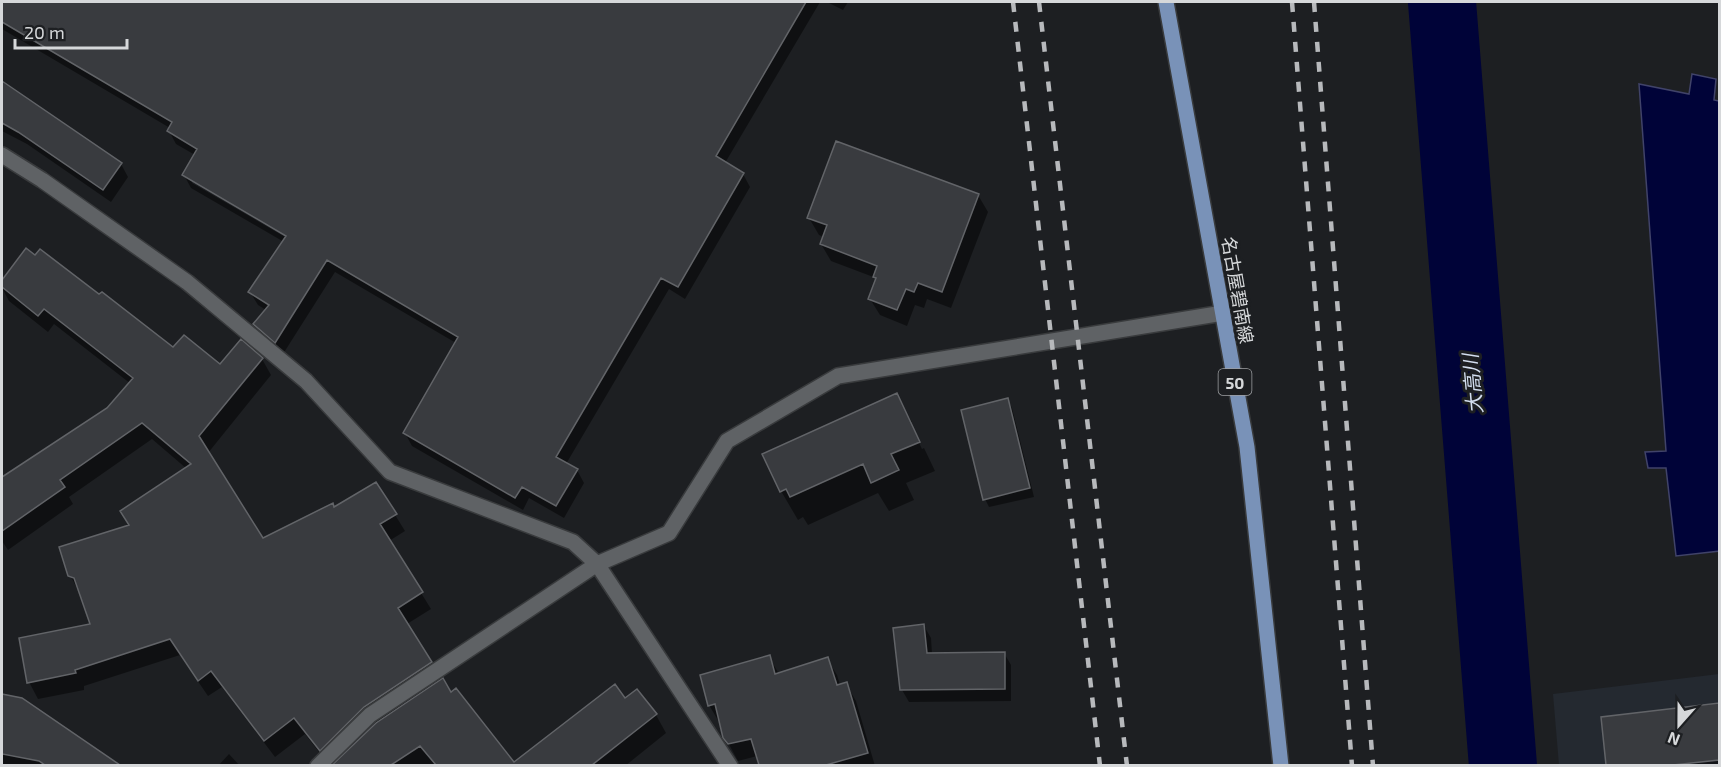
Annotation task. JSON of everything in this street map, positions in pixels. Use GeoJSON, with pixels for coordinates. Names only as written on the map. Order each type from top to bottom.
{"type":"FeatureCollection","features":[{"type":"Feature","properties":{"kind":"main road","name":"名古屋碧南線"},"geometry":{"type":"LineString","coordinates":[[1166,2],[1247,447],[1281,765]]}},
{"type":"Feature","properties":{"kind":"street"},"geometry":{"type":"LineString","coordinates":[[2,155],[42,180],[187,282],[306,381],[390,472],[573,542],[597,564],[730,765]]}},
{"type":"Feature","properties":{"kind":"street"},"geometry":{"type":"LineString","coordinates":[[318,765],[370,715],[597,564],[669,533],[727,441],[838,376],[1223,313]]}},
{"type":"Feature","properties":{"kind":"shaded area"},"geometry":{"type":"Polygon","coordinates":[[[1692,74],[1716,79],[1714,100],[1719,101],[1720,551],[1676,556],[1666,468],[1648,468],[1645,452],[1666,451],[1639,84],[1689,94],[1692,74]]]}},
{"type":"Feature","properties":{"kind":"shaded area"},"geometry":{"type":"Polygon","coordinates":[[[1719,674],[1719,765],[1559,765],[1553,694],[1719,674]]]}},
{"type":"Feature","properties":{"kind":"building"},"geometry":{"type":"Polygon","coordinates":[[[2,2],[806,2],[716,156],[744,173],[678,287],[661,278],[556,457],[578,469],[556,506],[522,487],[515,498],[403,433],[458,337],[327,260],[275,343],[253,324],[269,305],[248,292],[286,236],[182,175],[197,149],[167,131],[172,122],[2,22],[2,2]]]}},
{"type":"Feature","properties":{"kind":"building"},"geometry":{"type":"Polygon","coordinates":[[[2,81],[122,163],[103,190],[2,123],[2,81]]]}},
{"type":"Feature","properties":{"kind":"building"},"geometry":{"type":"Polygon","coordinates":[[[836,141],[979,194],[942,292],[918,283],[914,292],[906,289],[897,310],[868,299],[876,278],[873,277],[877,266],[820,244],[827,225],[807,218],[836,141]]]}},
{"type":"Feature","properties":{"kind":"building"},"geometry":{"type":"Polygon","coordinates":[[[26,248],[35,255],[40,249],[99,294],[102,292],[173,347],[184,335],[220,364],[241,339],[263,358],[199,436],[263,538],[333,503],[334,507],[376,482],[397,514],[380,524],[423,592],[398,608],[432,662],[364,707],[320,751],[294,718],[264,741],[211,671],[198,681],[170,639],[75,670],[76,673],[27,683],[19,638],[90,624],[74,578],[68,576],[59,547],[129,525],[120,511],[191,464],[142,423],[60,480],[65,487],[2,531],[2,477],[107,408],[133,378],[44,309],[38,316],[2,287],[2,280],[26,248]]]}},
{"type":"Feature","properties":{"kind":"building"},"geometry":{"type":"Polygon","coordinates":[[[897,393],[920,442],[891,454],[899,470],[871,483],[863,464],[790,497],[786,489],[780,492],[762,454],[897,393]]]}},
{"type":"Feature","properties":{"kind":"building"},"geometry":{"type":"Polygon","coordinates":[[[1008,398],[1030,488],[983,500],[961,410],[1008,398]]]}},
{"type":"Feature","properties":{"kind":"building"},"geometry":{"type":"Polygon","coordinates":[[[924,624],[927,653],[1005,652],[1005,689],[900,690],[893,628],[924,624]]]}},
{"type":"Feature","properties":{"kind":"building"},"geometry":{"type":"Polygon","coordinates":[[[770,655],[775,674],[828,657],[837,685],[847,682],[868,753],[826,765],[759,765],[751,739],[728,744],[723,738],[715,704],[708,706],[700,675],[770,655]]]}},
{"type":"Feature","properties":{"kind":"building"},"geometry":{"type":"Polygon","coordinates":[[[443,678],[451,692],[456,688],[514,762],[615,684],[625,698],[637,689],[657,714],[592,765],[436,765],[420,746],[391,765],[332,765],[376,723],[443,678]]]}},
{"type":"Feature","properties":{"kind":"building"},"geometry":{"type":"Polygon","coordinates":[[[2,694],[22,698],[120,765],[45,765],[39,761],[2,754],[2,694]]]}},
{"type":"Feature","properties":{"kind":"building"},"geometry":{"type":"Polygon","coordinates":[[[1719,703],[1719,760],[1673,765],[1606,765],[1601,717],[1719,703]]]}},
{"type":"Feature","properties":{"kind":"waterway","name":"大高川"},"geometry":{"type":"LineString","coordinates":[[1442,2],[1503,766]]}},
{"type":"Feature","properties":{"kind":"railway"},"geometry":{"type":"LineString","coordinates":[[1013,2],[1100,766]]}},
{"type":"Feature","properties":{"kind":"railway"},"geometry":{"type":"LineString","coordinates":[[1039,2],[1127,766]]}},
{"type":"Feature","properties":{"kind":"railway"},"geometry":{"type":"LineString","coordinates":[[1292,2],[1352,766]]}},
{"type":"Feature","properties":{"kind":"railway"},"geometry":{"type":"LineString","coordinates":[[1314,2],[1373,766]]}}]}
